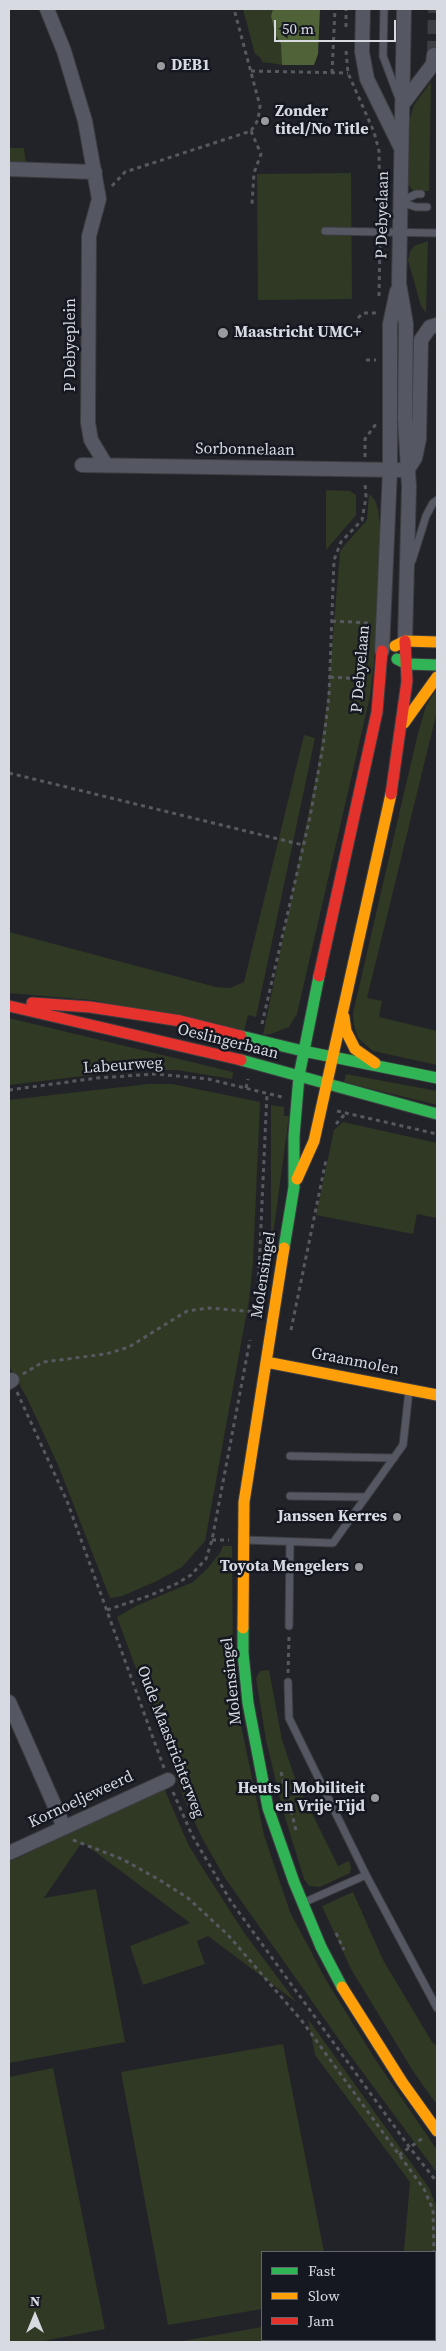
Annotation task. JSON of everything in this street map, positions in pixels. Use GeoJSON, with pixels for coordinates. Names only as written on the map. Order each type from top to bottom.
{"type":"FeatureCollection","features":[{"type":"Feature","properties":{"kind":"street"},"geometry":{"type":"LineString","coordinates":[[47,9],[64,51],[80,104],[100,199]]}},
{"type":"Feature","properties":{"kind":"street","name":"P Debyelaan"},"geometry":{"type":"LineString","coordinates":[[363,9],[362,52],[367,79],[402,148]]}},
{"type":"Feature","properties":{"kind":"street","name":"P Debyelaan"},"geometry":{"type":"LineString","coordinates":[[333,1057],[391,794],[402,726],[407,664],[405,580],[409,487],[405,419],[406,324],[399,282],[404,9]]}},
{"type":"Feature","properties":{"kind":"street"},"geometry":{"type":"LineString","coordinates":[[402,105],[432,64],[434,55]]}},
{"type":"Feature","properties":{"kind":"street"},"geometry":{"type":"LineString","coordinates":[[9,169],[95,172]]}},
{"type":"Feature","properties":{"kind":"street","name":"P Debyeplein"},"geometry":{"type":"LineString","coordinates":[[100,199],[89,236],[88,423],[91,440],[106,465]]}},
{"type":"Feature","properties":{"kind":"street","name":"P Debyelaan"},"geometry":{"type":"LineString","coordinates":[[303,1051],[377,712],[382,651],[390,470],[385,323],[399,282]]}},
{"type":"Feature","properties":{"kind":"street"},"geometry":{"type":"LineString","coordinates":[[385,323],[437,325]]}},
{"type":"Feature","properties":{"kind":"street"},"geometry":{"type":"LineString","coordinates":[[407,470],[415,458],[419,439],[422,340],[430,327],[437,325]]}},
{"type":"Feature","properties":{"kind":"street","name":"Sorbonnelaan"},"geometry":{"type":"LineString","coordinates":[[82,465],[407,470]]}},
{"type":"Feature","properties":{"kind":"street"},"geometry":{"type":"LineString","coordinates":[[382,651],[405,642],[437,642]]}},
{"type":"Feature","properties":{"kind":"street"},"geometry":{"type":"LineString","coordinates":[[382,651],[407,664],[437,666]]}},
{"type":"Feature","properties":{"kind":"street"},"geometry":{"type":"LineString","coordinates":[[402,726],[437,676]]}},
{"type":"Feature","properties":{"kind":"street","name":"Oeslingerbaan"},"geometry":{"type":"LineString","coordinates":[[9,1002],[90,1007],[181,1021],[303,1051],[437,1078]]}},
{"type":"Feature","properties":{"kind":"street","name":"Oeslingerbaan"},"geometry":{"type":"LineString","coordinates":[[9,1006],[252,1064],[437,1114]]}},
{"type":"Feature","properties":{"kind":"street"},"geometry":{"type":"LineString","coordinates":[[344,1010],[346,1031],[355,1049],[365,1058],[383,1067]]}},
{"type":"Feature","properties":{"kind":"street","name":"Molensingel"},"geometry":{"type":"LineString","coordinates":[[303,1051],[294,1136],[294,1188],[246,1477],[243,1540],[243,1653],[248,1703],[268,1808],[302,1903],[321,1947],[348,1998],[402,2082],[437,2129]]}},
{"type":"Feature","properties":{"kind":"street","name":"Molensingel"},"geometry":{"type":"LineString","coordinates":[[294,1188],[314,1141],[333,1057]]}},
{"type":"Feature","properties":{"kind":"street","name":"Graanmolen"},"geometry":{"type":"LineString","coordinates":[[266,1362],[437,1395]]}},
{"type":"Feature","properties":{"kind":"street"},"geometry":{"type":"LineString","coordinates":[[9,1702],[64,1827]]}},
{"type":"Feature","properties":{"kind":"street","name":"Kornoeljeweerd"},"geometry":{"type":"LineString","coordinates":[[9,1853],[168,1780]]}},
{"type":"Feature","properties":{"kind":"lane","name":"P Debyelaan"},"geometry":{"type":"LineString","coordinates":[[384,9],[383,56],[402,105]]}},
{"type":"Feature","properties":{"kind":"lane"},"geometry":{"type":"LineString","coordinates":[[400,202],[416,194],[421,194]]}},
{"type":"Feature","properties":{"kind":"lane"},"geometry":{"type":"LineString","coordinates":[[400,202],[416,208],[427,208]]}},
{"type":"Feature","properties":{"kind":"lane"},"geometry":{"type":"LineString","coordinates":[[325,231],[437,232]]}},
{"type":"Feature","properties":{"kind":"lane"},"geometry":{"type":"LineString","coordinates":[[405,580],[426,516],[433,502],[437,500]]}},
{"type":"Feature","properties":{"kind":"lane"},"geometry":{"type":"LineString","coordinates":[[243,1540],[333,1542],[403,1445],[409,1390]]}},
{"type":"Feature","properties":{"kind":"lane"},"geometry":{"type":"LineString","coordinates":[[290,1456],[394,1458]]}},
{"type":"Feature","properties":{"kind":"lane"},"geometry":{"type":"LineString","coordinates":[[290,1496],[366,1497]]}},
{"type":"Feature","properties":{"kind":"lane"},"geometry":{"type":"LineString","coordinates":[[289,1626],[290,1542]]}},
{"type":"Feature","properties":{"kind":"lane"},"geometry":{"type":"LineString","coordinates":[[288,1682],[289,1718],[366,1874],[437,2008]]}},
{"type":"Feature","properties":{"kind":"lane"},"geometry":{"type":"LineString","coordinates":[[302,1903],[366,1874]]}},
{"type":"Feature","properties":{"kind":"path"},"geometry":{"type":"LineString","coordinates":[[100,199],[125,172],[251,131],[258,120],[260,106],[234,9]]}},
{"type":"Feature","properties":{"kind":"path"},"geometry":{"type":"LineString","coordinates":[[332,73],[334,9]]}},
{"type":"Feature","properties":{"kind":"path"},"geometry":{"type":"LineString","coordinates":[[251,71],[348,73],[374,132],[379,151],[379,313],[385,323]]}},
{"type":"Feature","properties":{"kind":"path"},"geometry":{"type":"LineString","coordinates":[[251,131],[261,154],[254,173],[252,204]]}},
{"type":"Feature","properties":{"kind":"path"},"geometry":{"type":"LineString","coordinates":[[358,318],[363,313],[379,313]]}},
{"type":"Feature","properties":{"kind":"path"},"geometry":{"type":"LineString","coordinates":[[379,353],[379,360]]}},
{"type":"Feature","properties":{"kind":"path"},"geometry":{"type":"LineString","coordinates":[[258,1040],[303,845],[323,746],[330,677],[334,560],[340,542],[363,516],[366,497],[365,439],[379,418]]}},
{"type":"Feature","properties":{"kind":"path"},"geometry":{"type":"LineString","coordinates":[[332,621],[377,624]]}},
{"type":"Feature","properties":{"kind":"path"},"geometry":{"type":"LineString","coordinates":[[330,677],[374,679]]}},
{"type":"Feature","properties":{"kind":"path"},"geometry":{"type":"LineString","coordinates":[[9,773],[303,845]]}},
{"type":"Feature","properties":{"kind":"path"},"geometry":{"type":"LineString","coordinates":[[246,1088],[252,1064]]}},
{"type":"Feature","properties":{"kind":"path","name":"Labeurweg"},"geometry":{"type":"LineString","coordinates":[[9,1090],[97,1078],[155,1074],[208,1080],[267,1093],[258,1299]]}},
{"type":"Feature","properties":{"kind":"path"},"geometry":{"type":"LineString","coordinates":[[332,1128],[346,1113],[437,1134]]}},
{"type":"Feature","properties":{"kind":"path"},"geometry":{"type":"LineString","coordinates":[[289,1337],[326,1157]]}},
{"type":"Feature","properties":{"kind":"path"},"geometry":{"type":"LineString","coordinates":[[254,1321],[257,1306]]}},
{"type":"Feature","properties":{"kind":"path"},"geometry":{"type":"LineString","coordinates":[[10,1381],[43,1362],[106,1354],[129,1347],[187,1311],[210,1308],[256,1312]]}},
{"type":"Feature","properties":{"kind":"path"},"geometry":{"type":"LineString","coordinates":[[107,1610],[176,1584],[191,1575],[206,1559],[212,1540],[252,1330]]}},
{"type":"Feature","properties":{"kind":"path","name":"Oude Maastrichterweg"},"geometry":{"type":"LineString","coordinates":[[10,1381],[67,1501],[168,1780],[192,1835],[230,1900],[410,2148],[437,2182]]}},
{"type":"Feature","properties":{"kind":"path"},"geometry":{"type":"LineString","coordinates":[[288,1682],[289,1626]]}},
{"type":"Feature","properties":{"kind":"path"},"geometry":{"type":"LineString","coordinates":[[280,1768],[298,1838]]}},
{"type":"Feature","properties":{"kind":"path"},"geometry":{"type":"LineString","coordinates":[[64,1827],[67,1838],[122,1859],[188,1898],[207,1913],[302,2021],[430,2200],[433,2210],[434,2251]]}},
{"type":"Feature","properties":{"kind":"path"},"geometry":{"type":"LineString","coordinates":[[333,1928],[346,1954]]}},
{"type":"Feature","properties":{"kind":"path"},"geometry":{"type":"LineString","coordinates":[[399,2155],[410,2148]]}},
{"type":"Feature","properties":{"kind":"path"},"geometry":{"type":"LineString","coordinates":[[436,2307],[437,2323]]}},
{"type":"Feature","properties":{"kind":"shaded area"},"geometry":{"type":"Polygon","coordinates":[[[243,9],[273,9],[271,16],[275,34],[281,44],[284,65],[262,62],[261,58],[255,54],[243,9]]]}},
{"type":"Feature","properties":{"kind":"shaded area"},"geometry":{"type":"Polygon","coordinates":[[[273,9],[320,9],[318,54],[314,65],[282,65],[281,44],[275,34],[271,16],[273,9]]]}},
{"type":"Feature","properties":{"kind":"shaded area"},"geometry":{"type":"Polygon","coordinates":[[[431,82],[429,191],[413,191],[408,184],[410,118],[414,105],[431,82]]]}},
{"type":"Feature","properties":{"kind":"shaded area"},"geometry":{"type":"Polygon","coordinates":[[[9,148],[24,148],[26,165],[9,165],[9,148]]]}},
{"type":"Feature","properties":{"kind":"shaded area"},"geometry":{"type":"Polygon","coordinates":[[[351,173],[352,299],[258,300],[257,174],[351,173]]]}},
{"type":"Feature","properties":{"kind":"shaded area"},"geometry":{"type":"Polygon","coordinates":[[[428,241],[426,313],[421,306],[408,260],[414,246],[428,241]]]}},
{"type":"Feature","properties":{"kind":"shaded area"},"geometry":{"type":"Polygon","coordinates":[[[326,490],[350,491],[356,495],[356,515],[326,550],[326,490]]]}},
{"type":"Feature","properties":{"kind":"shaded area"},"geometry":{"type":"Polygon","coordinates":[[[369,494],[375,500],[378,509],[381,535],[374,662],[370,696],[297,1014],[289,1027],[263,1035],[317,772],[327,705],[340,552],[367,520],[369,494]]]}},
{"type":"Feature","properties":{"kind":"shaded area"},"geometry":{"type":"Polygon","coordinates":[[[437,688],[437,711],[367,998],[382,1001],[379,1017],[437,1031],[437,1065],[373,1051],[358,1038],[353,1013],[417,737],[426,706],[437,688]]]}},
{"type":"Feature","properties":{"kind":"shaded area"},"geometry":{"type":"Polygon","coordinates":[[[304,735],[315,738],[256,1017],[248,1015],[244,1031],[92,1000],[9,993],[9,932],[216,987],[230,988],[244,982],[304,735]]]}},
{"type":"Feature","properties":{"kind":"shaded area"},"geometry":{"type":"Polygon","coordinates":[[[9,1018],[233,1072],[232,1079],[177,1070],[133,1070],[9,1085],[9,1018]]]}},
{"type":"Feature","properties":{"kind":"shaded area"},"geometry":{"type":"Polygon","coordinates":[[[346,1074],[437,1091],[437,1105],[344,1082],[346,1074]]]}},
{"type":"Feature","properties":{"kind":"shaded area"},"geometry":{"type":"Polygon","coordinates":[[[148,1084],[172,1084],[260,1102],[253,1262],[249,1300],[205,1541],[182,1567],[157,1581],[122,1596],[110,1598],[58,1465],[28,1400],[9,1366],[9,1100],[148,1084]]]}},
{"type":"Feature","properties":{"kind":"shaded area"},"geometry":{"type":"Polygon","coordinates":[[[271,1105],[284,1107],[284,1116],[289,1116],[271,1250],[271,1105]]]}},
{"type":"Feature","properties":{"kind":"shaded area"},"geometry":{"type":"Polygon","coordinates":[[[343,1122],[437,1143],[437,1218],[417,1214],[413,1234],[316,1215],[334,1130],[343,1122]]]}},
{"type":"Feature","properties":{"kind":"shaded area"},"geometry":{"type":"Polygon","coordinates":[[[223,1546],[232,1546],[233,1663],[238,1711],[264,1835],[290,1912],[326,1980],[375,2059],[437,2150],[437,2173],[350,2055],[225,1878],[202,1838],[184,1799],[117,1617],[136,1606],[193,1582],[207,1569],[220,1553],[223,1546]]]}},
{"type":"Feature","properties":{"kind":"shaded area"},"geometry":{"type":"Polygon","coordinates":[[[269,1670],[282,1740],[296,1781],[338,1866],[349,1861],[351,1867],[350,1873],[320,1887],[309,1886],[304,1879],[282,1807],[266,1740],[256,1678],[260,1671],[269,1670]]]}},
{"type":"Feature","properties":{"kind":"shaded area"},"geometry":{"type":"Polygon","coordinates":[[[164,1788],[188,1844],[200,1864],[245,1934],[296,2002],[208,1936],[197,1941],[205,1964],[143,1985],[130,1946],[190,1923],[82,1842],[44,1898],[96,1889],[125,2042],[9,2063],[9,1862],[164,1788]]]}},
{"type":"Feature","properties":{"kind":"shaded area"},"geometry":{"type":"Polygon","coordinates":[[[353,1892],[383,1960],[432,2042],[437,2046],[437,2102],[435,2102],[413,2071],[351,1969],[322,1906],[353,1892]]]}},
{"type":"Feature","properties":{"kind":"shaded area"},"geometry":{"type":"Polygon","coordinates":[[[308,2019],[429,2188],[437,2208],[437,2342],[397,2342],[436,2341],[436,2251],[404,2251],[410,2182],[315,2055],[308,2019]]]}},
{"type":"Feature","properties":{"kind":"shaded area"},"geometry":{"type":"Polygon","coordinates":[[[283,2044],[324,2251],[261,2251],[261,2309],[168,2325],[121,2072],[283,2044]]]}},
{"type":"Feature","properties":{"kind":"shaded area"},"geometry":{"type":"Polygon","coordinates":[[[53,2068],[105,2329],[38,2342],[9,2342],[9,2077],[53,2068]]]}},
{"type":"Feature","properties":{"kind":"shaded area"},"geometry":{"type":"Polygon","coordinates":[[[261,2327],[261,2341],[343,2342],[177,2342],[261,2327]]]}},
{"type":"Feature","properties":{"kind":"tunnel"},"geometry":{"type":"LineString","coordinates":[[434,55],[435,9]]}},
{"type":"Feature","properties":{"kind":"traffic: fast"},"geometry":{"type":"LineString","coordinates":[[397,659],[407,664],[437,665]]}},
{"type":"Feature","properties":{"kind":"traffic: fast"},"geometry":{"type":"LineString","coordinates":[[284,1248],[294,1187],[294,1136],[299,1076],[319,976]]}},
{"type":"Feature","properties":{"kind":"traffic: fast"},"geometry":{"type":"LineString","coordinates":[[241,1036],[303,1051],[437,1078]]}},
{"type":"Feature","properties":{"kind":"traffic: fast"},"geometry":{"type":"LineString","coordinates":[[241,1060],[437,1114]]}},
{"type":"Feature","properties":{"kind":"traffic: fast"},"geometry":{"type":"LineString","coordinates":[[243,1628],[243,1653],[248,1703],[268,1808],[294,1882],[321,1947],[342,1987]]}},
{"type":"Feature","properties":{"kind":"traffic: slow"},"geometry":{"type":"LineString","coordinates":[[395,646],[405,641],[437,642]]}},
{"type":"Feature","properties":{"kind":"traffic: slow"},"geometry":{"type":"LineString","coordinates":[[404,723],[437,677]]}},
{"type":"Feature","properties":{"kind":"traffic: slow"},"geometry":{"type":"LineString","coordinates":[[297,1179],[314,1141],[391,794]]}},
{"type":"Feature","properties":{"kind":"traffic: slow"},"geometry":{"type":"LineString","coordinates":[[344,1017],[346,1031],[355,1049],[375,1063]]}},
{"type":"Feature","properties":{"kind":"traffic: slow"},"geometry":{"type":"LineString","coordinates":[[243,1628],[244,1502],[284,1248]]}},
{"type":"Feature","properties":{"kind":"traffic: slow"},"geometry":{"type":"LineString","coordinates":[[266,1362],[437,1395]]}},
{"type":"Feature","properties":{"kind":"traffic: slow"},"geometry":{"type":"LineString","coordinates":[[342,1987],[402,2082],[437,2131]]}},
{"type":"Feature","properties":{"kind":"traffic: jam"},"geometry":{"type":"LineString","coordinates":[[391,794],[407,681],[405,641]]}},
{"type":"Feature","properties":{"kind":"traffic: jam"},"geometry":{"type":"LineString","coordinates":[[319,976],[377,712],[382,651]]}},
{"type":"Feature","properties":{"kind":"traffic: jam"},"geometry":{"type":"LineString","coordinates":[[32,1003],[90,1007],[181,1021],[241,1036]]}},
{"type":"Feature","properties":{"kind":"traffic: jam"},"geometry":{"type":"LineString","coordinates":[[9,1006],[241,1060]]}},
{"type":"Feature","properties":{"kind":"place","name":"DEB1"},"geometry":{"type":"Point","coordinates":[161,66]}},
{"type":"Feature","properties":{"kind":"place","name":"Zonder titel/No Title"},"geometry":{"type":"Point","coordinates":[265,121]}},
{"type":"Feature","properties":{"kind":"place","name":"Maastricht UMC+"},"geometry":{"type":"Point","coordinates":[223,333]}},
{"type":"Feature","properties":{"kind":"place","name":"Janssen Kerres"},"geometry":{"type":"Point","coordinates":[397,1517]}},
{"type":"Feature","properties":{"kind":"place","name":"Toyota Mengelers"},"geometry":{"type":"Point","coordinates":[359,1567]}},
{"type":"Feature","properties":{"kind":"place","name":"Heuts | Mobiliteit en Vrije Tijd"},"geometry":{"type":"Point","coordinates":[375,1798]}}]}
